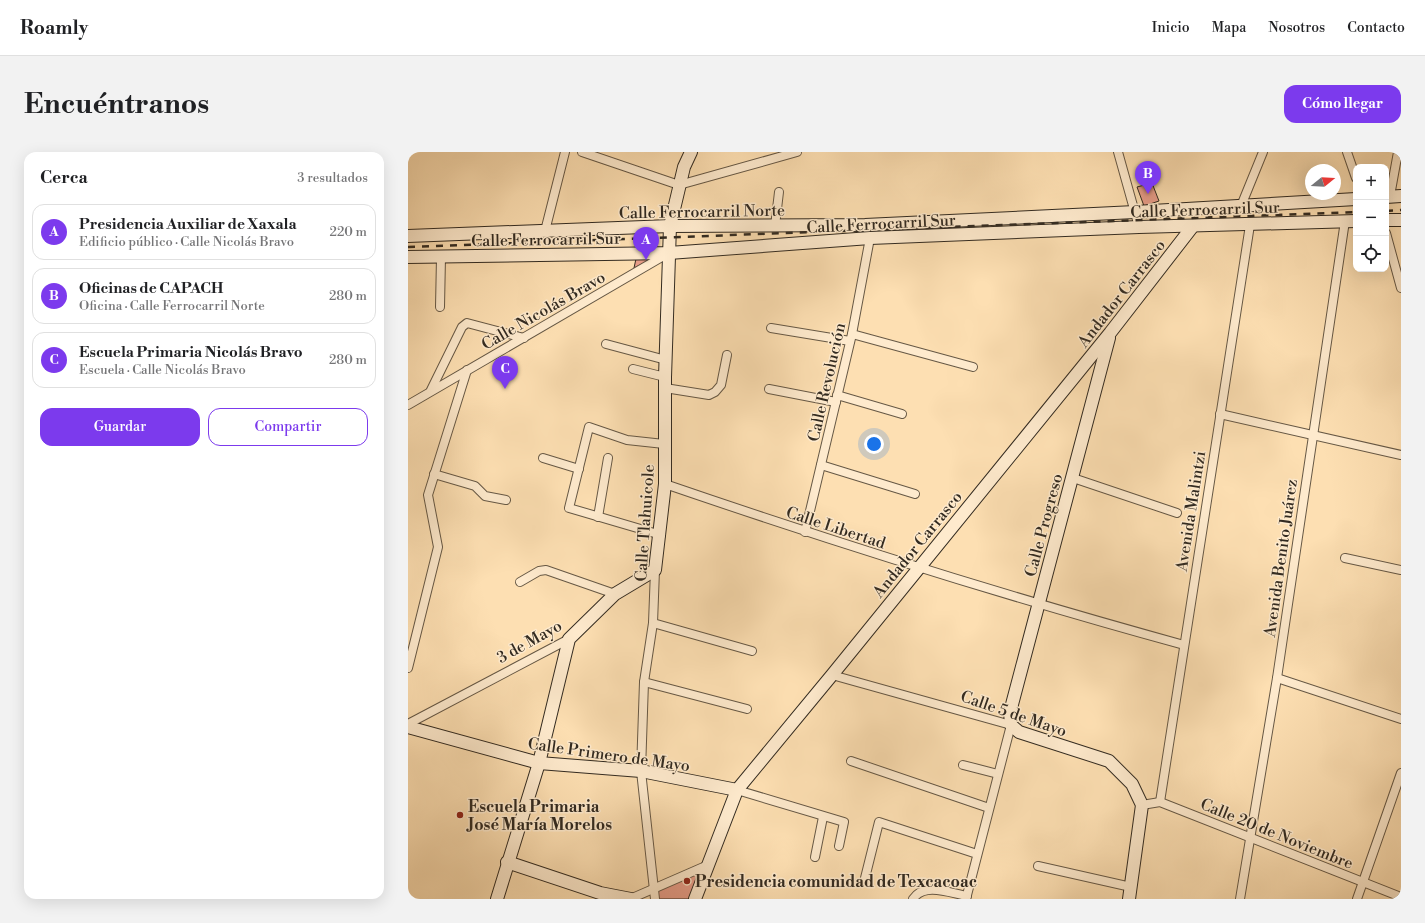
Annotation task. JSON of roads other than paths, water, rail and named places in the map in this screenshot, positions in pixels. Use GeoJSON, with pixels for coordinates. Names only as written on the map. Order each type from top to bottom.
{"type":"FeatureCollection","features":[{"type":"Feature","properties":{"kind":"main road","name":"Calle Tlahuicole"},"geometry":{"type":"LineString","coordinates":[[655,570],[661,535],[666,484],[664,444],[670,226],[684,167],[691,152]]}},
{"type":"Feature","properties":{"kind":"main road","name":"Calle Ferrocarril Norte"},"geometry":{"type":"LineString","coordinates":[[408,236],[670,226],[865,226],[1353,199]]}},
{"type":"Feature","properties":{"kind":"main road"},"geometry":{"type":"LineString","coordinates":[[1389,220],[1401,220]]}},
{"type":"Feature","properties":{"kind":"main road","name":"Calle Ferrocarril Sur"},"geometry":{"type":"LineString","coordinates":[[408,257],[669,253],[870,238],[1139,227],[1350,221]]}},
{"type":"Feature","properties":{"kind":"main road","name":"Andador Carrasco"},"geometry":{"type":"LineString","coordinates":[[695,899],[736,790],[832,675],[1110,333],[1193,226]]}},
{"type":"Feature","properties":{"kind":"main road","name":"Calle Progreso"},"geometry":{"type":"LineString","coordinates":[[1011,725],[1010,712],[1073,478],[1110,333]]}},
{"type":"Feature","properties":{"kind":"main road","name":"3 de Mayo"},"geometry":{"type":"LineString","coordinates":[[568,639],[615,594],[655,570]]}},
{"type":"Feature","properties":{"kind":"main road"},"geometry":{"type":"LineString","coordinates":[[497,899],[507,862],[539,763],[568,639]]}},
{"type":"Feature","properties":{"kind":"main road","name":"Calle Primero de Mayo"},"geometry":{"type":"LineString","coordinates":[[408,725],[539,763],[641,771],[736,790]]}},
{"type":"Feature","properties":{"kind":"main road","name":"Calle 5 de Mayo"},"geometry":{"type":"LineString","coordinates":[[1011,725],[1019,732],[1109,761],[1132,784],[1142,805]]}},
{"type":"Feature","properties":{"kind":"main road"},"geometry":{"type":"LineString","coordinates":[[1130,893],[1142,805]]}},
{"type":"Feature","properties":{"kind":"main road"},"geometry":{"type":"LineString","coordinates":[[507,862],[600,896],[630,899]]}},
{"type":"Feature","properties":{"kind":"street"},"geometry":{"type":"LineString","coordinates":[[545,231],[565,152]]}},
{"type":"Feature","properties":{"kind":"street"},"geometry":{"type":"LineString","coordinates":[[582,152],[679,185],[797,152]]}},
{"type":"Feature","properties":{"kind":"street"},"geometry":{"type":"LineString","coordinates":[[1118,152],[1139,227]]}},
{"type":"Feature","properties":{"kind":"street"},"geometry":{"type":"LineString","coordinates":[[1241,206],[1263,152]]}},
{"type":"Feature","properties":{"kind":"street"},"geometry":{"type":"LineString","coordinates":[[1347,152],[1353,169]]}},
{"type":"Feature","properties":{"kind":"street"},"geometry":{"type":"LineString","coordinates":[[1392,196],[1398,152]]}},
{"type":"Feature","properties":{"kind":"street"},"geometry":{"type":"LineString","coordinates":[[776,226],[779,192]]}},
{"type":"Feature","properties":{"kind":"street","name":"Avenida Benito Juárez"},"geometry":{"type":"LineString","coordinates":[[1240,899],[1251,838],[1313,434],[1350,221]]}},
{"type":"Feature","properties":{"kind":"street","name":"Avenida Malintzi"},"geometry":{"type":"LineString","coordinates":[[1160,802],[1250,225]]}},
{"type":"Feature","properties":{"kind":"street"},"geometry":{"type":"LineString","coordinates":[[1387,236],[1401,288]]}},
{"type":"Feature","properties":{"kind":"street","name":"Calle Revolución"},"geometry":{"type":"LineString","coordinates":[[805,532],[851,338],[870,238]]}},
{"type":"Feature","properties":{"kind":"street","name":"Calle Nicolás Bravo"},"geometry":{"type":"LineString","coordinates":[[408,404],[669,253]]}},
{"type":"Feature","properties":{"kind":"street"},"geometry":{"type":"LineString","coordinates":[[440,307],[441,257]]}},
{"type":"Feature","properties":{"kind":"street","name":"Calle Nicolás Bravo"},"geometry":{"type":"LineString","coordinates":[[431,391],[462,327],[467,323],[524,338]]}},
{"type":"Feature","properties":{"kind":"street"},"geometry":{"type":"LineString","coordinates":[[771,328],[851,338],[973,367]]}},
{"type":"Feature","properties":{"kind":"street"},"geometry":{"type":"LineString","coordinates":[[606,344],[666,360]]}},
{"type":"Feature","properties":{"kind":"street"},"geometry":{"type":"LineString","coordinates":[[633,369],[665,382],[709,395],[715,392],[721,385],[727,355]]}},
{"type":"Feature","properties":{"kind":"street"},"geometry":{"type":"LineString","coordinates":[[408,668],[438,547],[428,495],[467,370]]}},
{"type":"Feature","properties":{"kind":"street"},"geometry":{"type":"LineString","coordinates":[[769,389],[837,399],[902,414]]}},
{"type":"Feature","properties":{"kind":"street"},"geometry":{"type":"LineString","coordinates":[[1220,414],[1401,455]]}},
{"type":"Feature","properties":{"kind":"street"},"geometry":{"type":"LineString","coordinates":[[661,535],[569,508],[589,427],[627,440],[664,444]]}},
{"type":"Feature","properties":{"kind":"street"},"geometry":{"type":"LineString","coordinates":[[543,458],[579,469]]}},
{"type":"Feature","properties":{"kind":"street"},"geometry":{"type":"LineString","coordinates":[[598,516],[608,458]]}},
{"type":"Feature","properties":{"kind":"street"},"geometry":{"type":"LineString","coordinates":[[821,465],[915,494]]}},
{"type":"Feature","properties":{"kind":"street"},"geometry":{"type":"LineString","coordinates":[[434,474],[475,486],[485,496],[506,500]]}},
{"type":"Feature","properties":{"kind":"street"},"geometry":{"type":"LineString","coordinates":[[1073,478],[1177,513]]}},
{"type":"Feature","properties":{"kind":"street","name":"Calle Libertad"},"geometry":{"type":"LineString","coordinates":[[666,484],[805,532],[918,568],[1038,605],[1184,645]]}},
{"type":"Feature","properties":{"kind":"street"},"geometry":{"type":"LineString","coordinates":[[1345,558],[1401,570]]}},
{"type":"Feature","properties":{"kind":"street"},"geometry":{"type":"LineString","coordinates":[[520,582],[538,571],[546,570],[615,594]]}},
{"type":"Feature","properties":{"kind":"street","name":"Calle Tlahuicole"},"geometry":{"type":"LineString","coordinates":[[654,899],[641,771],[644,682],[653,623],[655,570]]}},
{"type":"Feature","properties":{"kind":"street"},"geometry":{"type":"LineString","coordinates":[[653,623],[752,651]]}},
{"type":"Feature","properties":{"kind":"street","name":"3 de Mayo"},"geometry":{"type":"LineString","coordinates":[[408,725],[568,639]]}},
{"type":"Feature","properties":{"kind":"street","name":"Calle 5 de Mayo"},"geometry":{"type":"LineString","coordinates":[[832,675],[1011,725]]}},
{"type":"Feature","properties":{"kind":"street"},"geometry":{"type":"LineString","coordinates":[[1276,678],[1401,719]]}},
{"type":"Feature","properties":{"kind":"street"},"geometry":{"type":"LineString","coordinates":[[644,682],[747,709]]}},
{"type":"Feature","properties":{"kind":"street"},"geometry":{"type":"LineString","coordinates":[[913,899],[917,893],[929,889],[966,898],[1011,725]]}},
{"type":"Feature","properties":{"kind":"street"},"geometry":{"type":"LineString","coordinates":[[851,761],[990,808]]}},
{"type":"Feature","properties":{"kind":"street"},"geometry":{"type":"LineString","coordinates":[[963,765],[998,774]]}},
{"type":"Feature","properties":{"kind":"street"},"geometry":{"type":"LineString","coordinates":[[1357,899],[1397,796],[1401,773]]}},
{"type":"Feature","properties":{"kind":"street"},"geometry":{"type":"LineString","coordinates":[[736,790],[844,822],[839,846]]}},
{"type":"Feature","properties":{"kind":"street"},"geometry":{"type":"LineString","coordinates":[[1142,805],[1160,802]]}},
{"type":"Feature","properties":{"kind":"street","name":"Calle 20 de Noviembre"},"geometry":{"type":"LineString","coordinates":[[1160,802],[1401,897]]}},
{"type":"Feature","properties":{"kind":"street"},"geometry":{"type":"LineString","coordinates":[[815,857],[823,817]]}},
{"type":"Feature","properties":{"kind":"street"},"geometry":{"type":"LineString","coordinates":[[864,882],[880,822],[977,854]]}},
{"type":"Feature","properties":{"kind":"street"},"geometry":{"type":"LineString","coordinates":[[630,899],[708,865]]}},
{"type":"Feature","properties":{"kind":"street"},"geometry":{"type":"LineString","coordinates":[[1038,866],[1130,893]]}},
{"type":"Feature","properties":{"kind":"railway"},"geometry":{"type":"LineString","coordinates":[[1389,211],[1401,210]]}},
{"type":"Feature","properties":{"kind":"railway"},"geometry":{"type":"LineString","coordinates":[[408,247],[1353,212]]}},
{"type":"Feature","properties":{"kind":"place","name":"Oficinas de CAPACH"},"geometry":{"type":"Point","coordinates":[1148,194]}},
{"type":"Feature","properties":{"kind":"place","name":"Presidencia Auxiliar de Xaxala"},"geometry":{"type":"Point","coordinates":[646,260]}},
{"type":"Feature","properties":{"kind":"place","name":"Escuela Primaria Nicolás Bravo"},"geometry":{"type":"Point","coordinates":[505,389]}},
{"type":"Feature","properties":{"kind":"place","name":"Escuela Primaria José María Morelos"},"geometry":{"type":"Point","coordinates":[460,815]}},
{"type":"Feature","properties":{"kind":"place","name":"Presidencia comunidad de Texcacoac"},"geometry":{"type":"Point","coordinates":[687,881]}}]}
